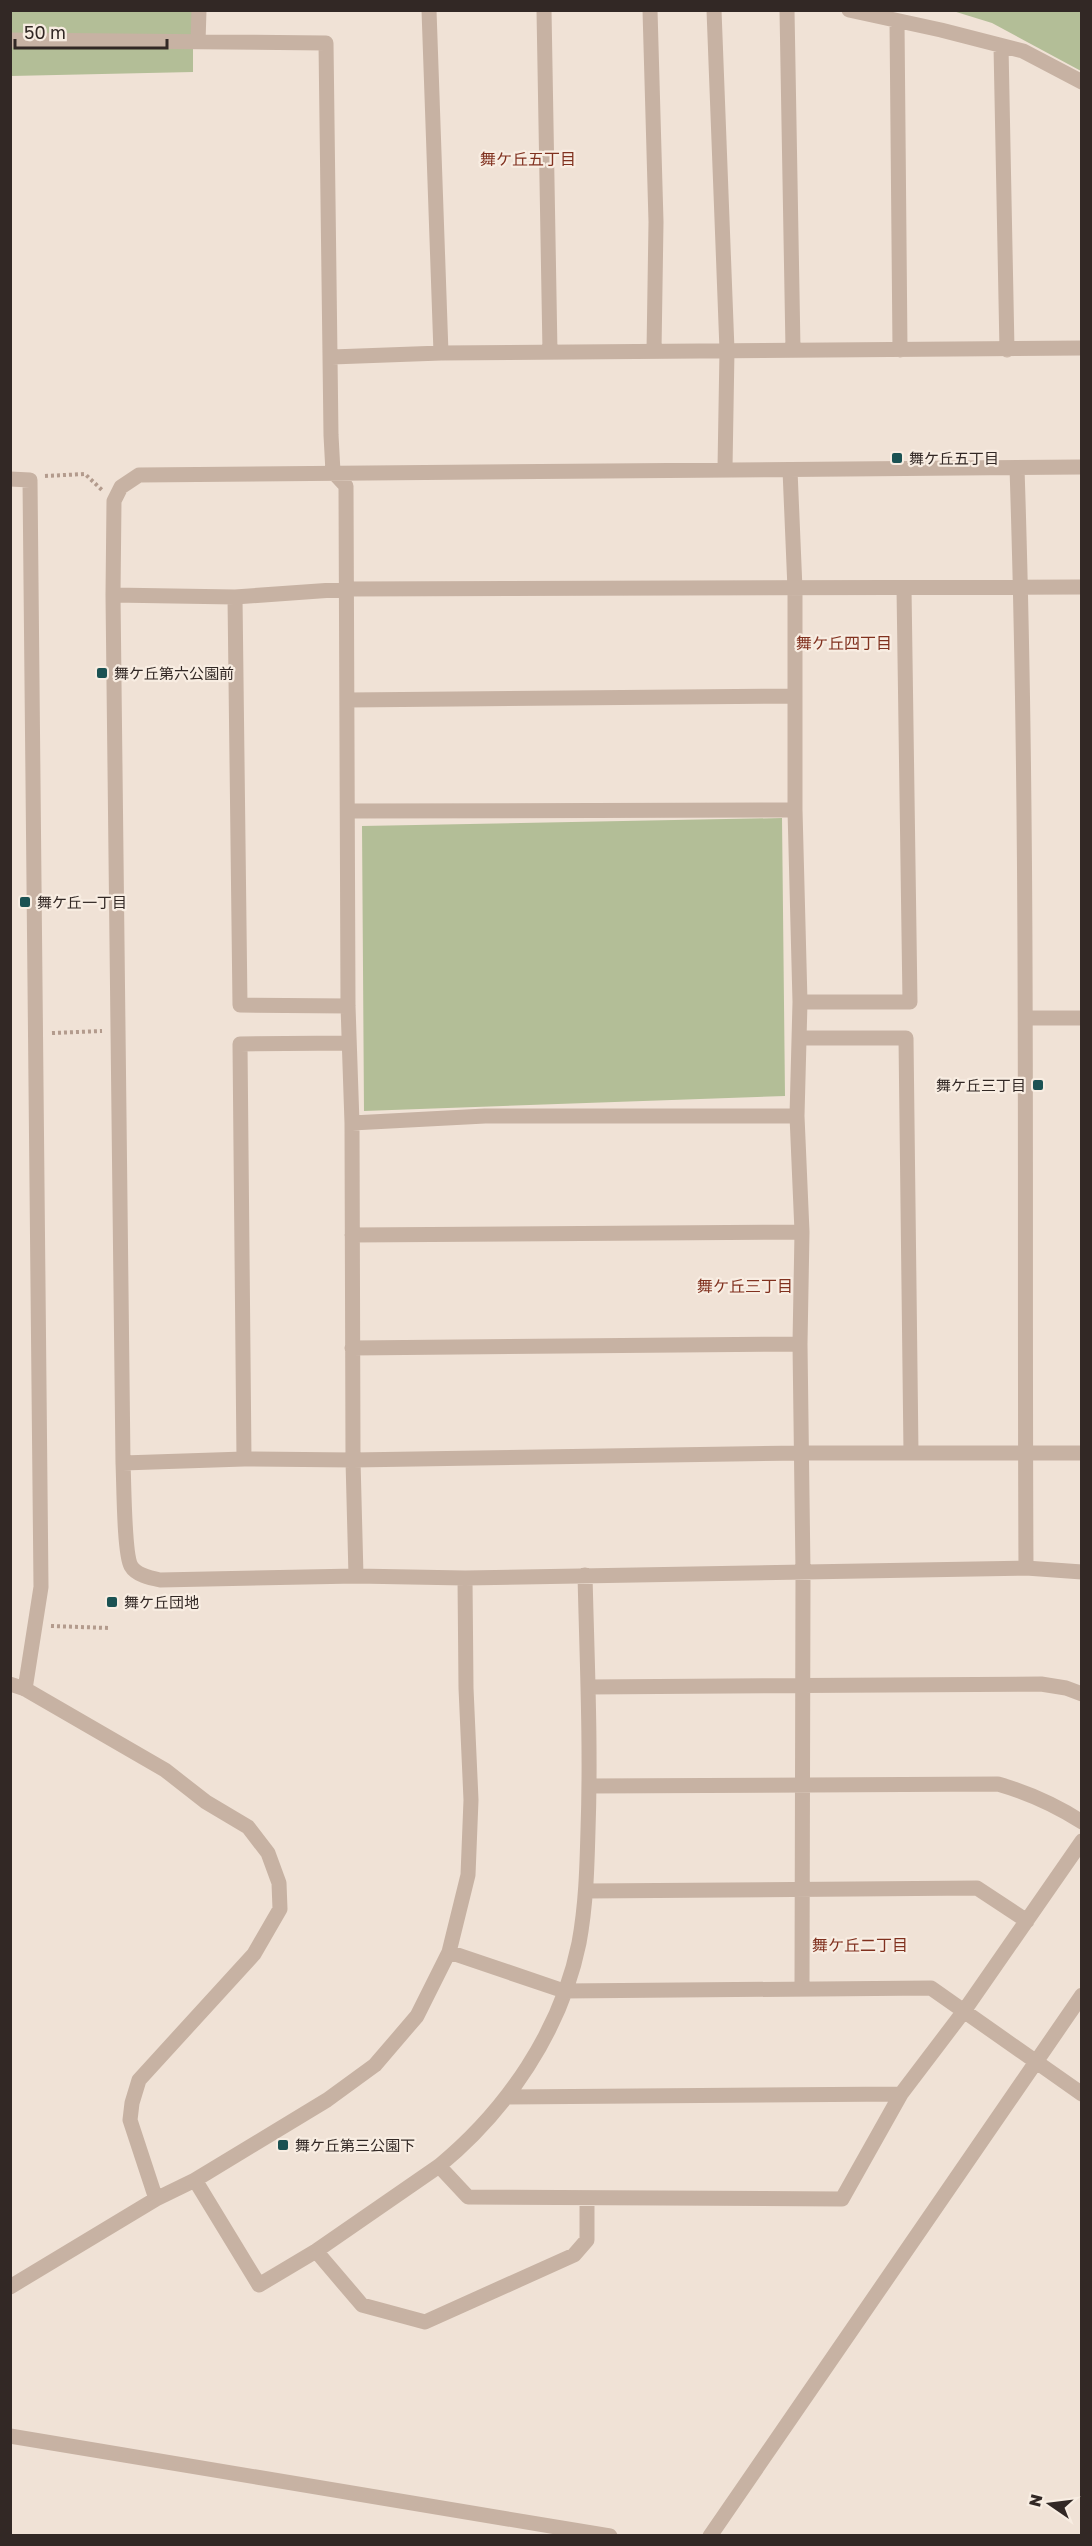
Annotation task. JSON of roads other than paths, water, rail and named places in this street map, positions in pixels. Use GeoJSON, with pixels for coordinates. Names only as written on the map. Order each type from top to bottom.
{"type":"FeatureCollection","features":[{"type":"Feature","properties":{"kind":"street"},"geometry":{"type":"LineString","coordinates":[[198,42],[199,10]]}},
{"type":"Feature","properties":{"kind":"street"},"geometry":{"type":"LineString","coordinates":[[429,10],[441,353]]}},
{"type":"Feature","properties":{"kind":"street"},"geometry":{"type":"LineString","coordinates":[[544,10],[550,352]]}},
{"type":"Feature","properties":{"kind":"street"},"geometry":{"type":"LineString","coordinates":[[650,10],[656,222],[654,351]]}},
{"type":"Feature","properties":{"kind":"street"},"geometry":{"type":"LineString","coordinates":[[714,10],[727,350],[725,468]]}},
{"type":"Feature","properties":{"kind":"street"},"geometry":{"type":"LineString","coordinates":[[787,10],[793,349]]}},
{"type":"Feature","properties":{"kind":"street"},"geometry":{"type":"LineString","coordinates":[[849,10],[1023,51],[1082,82]]}},
{"type":"Feature","properties":{"kind":"street"},"geometry":{"type":"LineString","coordinates":[[897,21],[900,350]]}},
{"type":"Feature","properties":{"kind":"street"},"geometry":{"type":"LineString","coordinates":[[10,40],[326,43],[332,357],[331,435],[333,472],[346,486],[348,1006],[352,1123],[352,1348],[356,1576]]}},
{"type":"Feature","properties":{"kind":"street"},"geometry":{"type":"LineString","coordinates":[[1001,46],[1007,350]]}},
{"type":"Feature","properties":{"kind":"street"},"geometry":{"type":"LineString","coordinates":[[332,357],[441,353],[1082,348]]}},
{"type":"Feature","properties":{"kind":"street"},"geometry":{"type":"LineString","coordinates":[[1082,466],[790,471],[725,468],[333,472],[139,476],[121,487],[114,501],[113,595],[123,1463],[126,1552],[131,1568],[145,1576],[160,1580],[356,1576],[465,1578],[1026,1568],[1082,1572]]}},
{"type":"Feature","properties":{"kind":"street"},"geometry":{"type":"LineString","coordinates":[[1017,468],[1021,586],[1026,1018],[1026,1568]]}},
{"type":"Feature","properties":{"kind":"street"},"geometry":{"type":"LineString","coordinates":[[790,471],[795,589],[795,810],[800,1002],[797,1116],[802,1232],[800,1344],[803,1572],[802,1988]]}},
{"type":"Feature","properties":{"kind":"street"},"geometry":{"type":"LineString","coordinates":[[10,478],[30,480],[41,1587],[25,1689]]}},
{"type":"Feature","properties":{"kind":"street"},"geometry":{"type":"LineString","coordinates":[[113,595],[236,597],[347,589],[1082,587]]}},
{"type":"Feature","properties":{"kind":"street"},"geometry":{"type":"LineString","coordinates":[[800,1002],[910,1002],[904,588]]}},
{"type":"Feature","properties":{"kind":"street"},"geometry":{"type":"LineString","coordinates":[[236,597],[240,1005],[348,1006]]}},
{"type":"Feature","properties":{"kind":"street"},"geometry":{"type":"LineString","coordinates":[[348,700],[795,696]]}},
{"type":"Feature","properties":{"kind":"street"},"geometry":{"type":"LineString","coordinates":[[348,811],[795,810]]}},
{"type":"Feature","properties":{"kind":"street"},"geometry":{"type":"LineString","coordinates":[[1026,1018],[1082,1018]]}},
{"type":"Feature","properties":{"kind":"street"},"geometry":{"type":"LineString","coordinates":[[799,1038],[906,1038],[911,1454]]}},
{"type":"Feature","properties":{"kind":"street"},"geometry":{"type":"LineString","coordinates":[[244,1459],[240,1044],[349,1043]]}},
{"type":"Feature","properties":{"kind":"street"},"geometry":{"type":"LineString","coordinates":[[352,1123],[484,1116],[797,1116]]}},
{"type":"Feature","properties":{"kind":"street"},"geometry":{"type":"LineString","coordinates":[[352,1235],[802,1232]]}},
{"type":"Feature","properties":{"kind":"street"},"geometry":{"type":"LineString","coordinates":[[352,1348],[800,1344]]}},
{"type":"Feature","properties":{"kind":"street"},"geometry":{"type":"LineString","coordinates":[[123,1463],[244,1459],[353,1460],[802,1453],[1082,1453]]}},
{"type":"Feature","properties":{"kind":"street"},"geometry":{"type":"LineString","coordinates":[[195,2180],[259,2285],[316,2251],[439,2166],[458,2151],[522,2078],[544,2038],[564,1991],[578,1944],[586,1891],[590,1786],[585,1575]]}},
{"type":"Feature","properties":{"kind":"street"},"geometry":{"type":"LineString","coordinates":[[10,2287],[156,2199],[195,2180],[327,2100],[375,2065],[417,2016],[450,1952],[468,1875],[471,1800],[466,1688],[465,1578]]}},
{"type":"Feature","properties":{"kind":"street"},"geometry":{"type":"LineString","coordinates":[[10,1684],[25,1689],[165,1770],[206,1802],[248,1827],[268,1852],[279,1883],[280,1908],[254,1954],[139,2080],[130,2120],[156,2199]]}},
{"type":"Feature","properties":{"kind":"street"},"geometry":{"type":"LineString","coordinates":[[588,1686],[1041,1684],[1066,1688],[1082,1694]]}},
{"type":"Feature","properties":{"kind":"street"},"geometry":{"type":"LineString","coordinates":[[590,1786],[998,1784],[1051,1802],[1082,1822]]}},
{"type":"Feature","properties":{"kind":"street"},"geometry":{"type":"LineString","coordinates":[[439,2166],[468,2197],[842,2199],[902,2094],[964,2011],[1082,1841]]}},
{"type":"Feature","properties":{"kind":"street"},"geometry":{"type":"LineString","coordinates":[[586,1891],[977,1888],[1027,1921]]}},
{"type":"Feature","properties":{"kind":"street"},"geometry":{"type":"LineString","coordinates":[[450,1952],[564,1991],[931,1988],[1033,2062],[1082,2094]]}},
{"type":"Feature","properties":{"kind":"street"},"geometry":{"type":"LineString","coordinates":[[710,2535],[1033,2062],[1082,1995]]}},
{"type":"Feature","properties":{"kind":"street"},"geometry":{"type":"LineString","coordinates":[[507,2097],[902,2094]]}},
{"type":"Feature","properties":{"kind":"street"},"geometry":{"type":"LineString","coordinates":[[316,2251],[362,2305],[425,2322],[574,2254],[587,2240],[587,2198]]}},
{"type":"Feature","properties":{"kind":"street"},"geometry":{"type":"LineString","coordinates":[[10,2436],[610,2535]]}},
{"type":"Feature","properties":{"kind":"place","name":"舞ケ丘五丁目"},"geometry":{"type":"Point","coordinates":[897,458]}},
{"type":"Feature","properties":{"kind":"place","name":"舞ケ丘第六公園前"},"geometry":{"type":"Point","coordinates":[102,673]}},
{"type":"Feature","properties":{"kind":"place","name":"舞ケ丘一丁目"},"geometry":{"type":"Point","coordinates":[25,902]}},
{"type":"Feature","properties":{"kind":"place","name":"舞ケ丘三丁目"},"geometry":{"type":"Point","coordinates":[1038,1085]}},
{"type":"Feature","properties":{"kind":"place","name":"舞ケ丘団地"},"geometry":{"type":"Point","coordinates":[112,1602]}},
{"type":"Feature","properties":{"kind":"place","name":"舞ケ丘第三公園下"},"geometry":{"type":"Point","coordinates":[283,2145]}},
{"type":"Feature","properties":{"kind":"district","name":"舞ケ丘五丁目"},"geometry":{"type":"Point","coordinates":[528,159]}},
{"type":"Feature","properties":{"kind":"district","name":"舞ケ丘四丁目"},"geometry":{"type":"Point","coordinates":[844,643]}},
{"type":"Feature","properties":{"kind":"district","name":"舞ケ丘三丁目"},"geometry":{"type":"Point","coordinates":[745,1286]}},
{"type":"Feature","properties":{"kind":"district","name":"舞ケ丘二丁目"},"geometry":{"type":"Point","coordinates":[860,1945]}}]}
